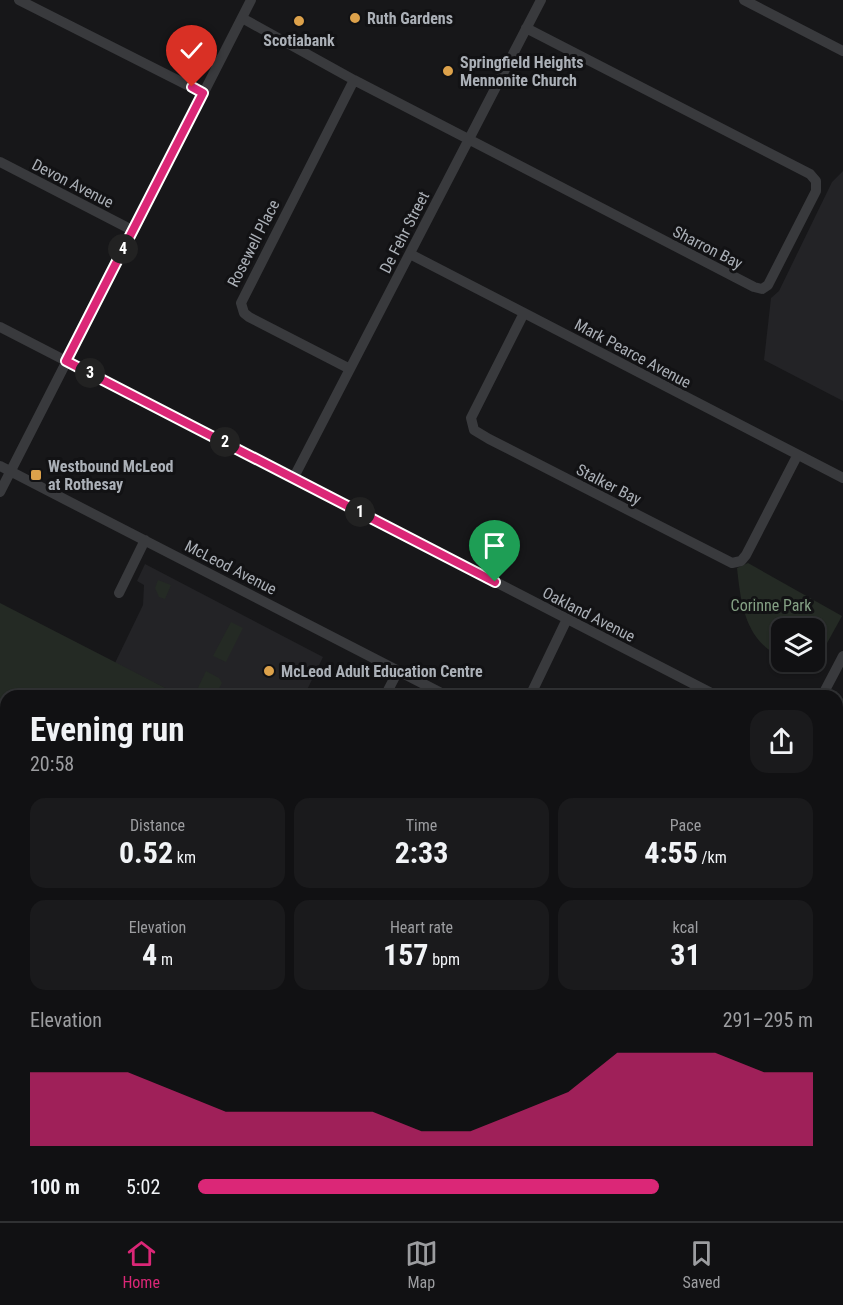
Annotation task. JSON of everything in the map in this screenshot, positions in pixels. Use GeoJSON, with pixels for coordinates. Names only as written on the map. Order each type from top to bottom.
{"type":"FeatureCollection","features":[{"type":"Feature","properties":{"kind":"street"},"geometry":{"type":"LineString","coordinates":[[19,0],[203,93]]}},
{"type":"Feature","properties":{"kind":"street"},"geometry":{"type":"LineString","coordinates":[[0,492],[5,468],[66,361],[251,0]]}},
{"type":"Feature","properties":{"kind":"street","name":"De Fehr Street"},"geometry":{"type":"LineString","coordinates":[[294,477],[541,0]]}},
{"type":"Feature","properties":{"kind":"street"},"geometry":{"type":"LineString","coordinates":[[744,0],[843,51]]}},
{"type":"Feature","properties":{"kind":"street","name":"Sharron Bay"},"geometry":{"type":"LineString","coordinates":[[242,18],[354,80],[754,287],[762,290],[768,285],[816,191],[816,181],[810,174],[526,28]]}},
{"type":"Feature","properties":{"kind":"street","name":"Rosewell Place"},"geometry":{"type":"LineString","coordinates":[[350,369],[249,317],[244,313],[241,303],[354,80]]}},
{"type":"Feature","properties":{"kind":"street","name":"Devon Avenue"},"geometry":{"type":"LineString","coordinates":[[0,162],[132,230]]}},
{"type":"Feature","properties":{"kind":"street","name":"Mark Pearce Avenue"},"geometry":{"type":"LineString","coordinates":[[410,254],[843,478]]}},
{"type":"Feature","properties":{"kind":"street","name":"Stalker Bay"},"geometry":{"type":"LineString","coordinates":[[524,313],[471,418],[474,429],[489,440],[732,563],[741,561],[746,555],[797,456]]}},
{"type":"Feature","properties":{"kind":"street","name":"Oakland Avenue"},"geometry":{"type":"LineString","coordinates":[[0,327],[705,690]]}},
{"type":"Feature","properties":{"kind":"street","name":"McLeod Avenue"},"geometry":{"type":"LineString","coordinates":[[5,468],[435,690]]}},
{"type":"Feature","properties":{"kind":"street"},"geometry":{"type":"LineString","coordinates":[[119,593],[145,540]]}},
{"type":"Feature","properties":{"kind":"street"},"geometry":{"type":"LineString","coordinates":[[533,690],[567,619]]}},
{"type":"Feature","properties":{"kind":"street"},"geometry":{"type":"LineString","coordinates":[[825,690],[843,657]]}},
{"type":"Feature","properties":{"kind":"street"},"geometry":{"type":"LineString","coordinates":[[389,690],[398,671]]}},
{"type":"Feature","properties":{"kind":"shaded area"},"geometry":{"type":"Polygon","coordinates":[[[843,171],[843,401],[764,360],[771,298],[779,291],[832,182],[843,171]]]}},
{"type":"Feature","properties":{"kind":"shaded area"},"geometry":{"type":"Polygon","coordinates":[[[145,564],[323,657],[307,690],[169,690],[115,663],[143,605],[144,585],[137,581],[145,564]]]}},
{"type":"Feature","properties":{"kind":"green space","name":"Corinne Park"},"geometry":{"type":"Polygon","coordinates":[[[748,563],[842,616],[825,647],[825,618],[771,618],[771,651],[769,650],[752,631],[747,620],[740,595],[737,568],[748,563]]]}},
{"type":"Feature","properties":{"kind":"green space"},"geometry":{"type":"Polygon","coordinates":[[[158,580],[171,585],[165,599],[159,597],[155,588],[158,580]]]}},
{"type":"Feature","properties":{"kind":"green space"},"geometry":{"type":"Polygon","coordinates":[[[0,603],[169,690],[0,690],[0,603]]]}},
{"type":"Feature","properties":{"kind":"green space"},"geometry":{"type":"Polygon","coordinates":[[[231,622],[243,628],[226,662],[213,656],[231,622]]]}},
{"type":"Feature","properties":{"kind":"green space"},"geometry":{"type":"Polygon","coordinates":[[[206,671],[219,678],[222,683],[218,690],[197,690],[206,671]]]}},
{"type":"Feature","properties":{"kind":"place","name":"Ruth Gardens"},"geometry":{"type":"Point","coordinates":[355,18]}},
{"type":"Feature","properties":{"kind":"place","name":"Scotiabank"},"geometry":{"type":"Point","coordinates":[299,21]}},
{"type":"Feature","properties":{"kind":"place","name":"Springfield Heights Mennonite Church"},"geometry":{"type":"Point","coordinates":[448,71]}},
{"type":"Feature","properties":{"kind":"place","name":"Westbound McLeod at Rothesay"},"geometry":{"type":"Point","coordinates":[36,475]}},
{"type":"Feature","properties":{"kind":"place","name":"McLeod Adult Education Centre"},"geometry":{"type":"Point","coordinates":[269,671]}},
{"type":"Feature","properties":{"kind":"route"},"geometry":{"type":"LineString","coordinates":[[192,87],[203,93],[66,361],[495,582]]}}]}
